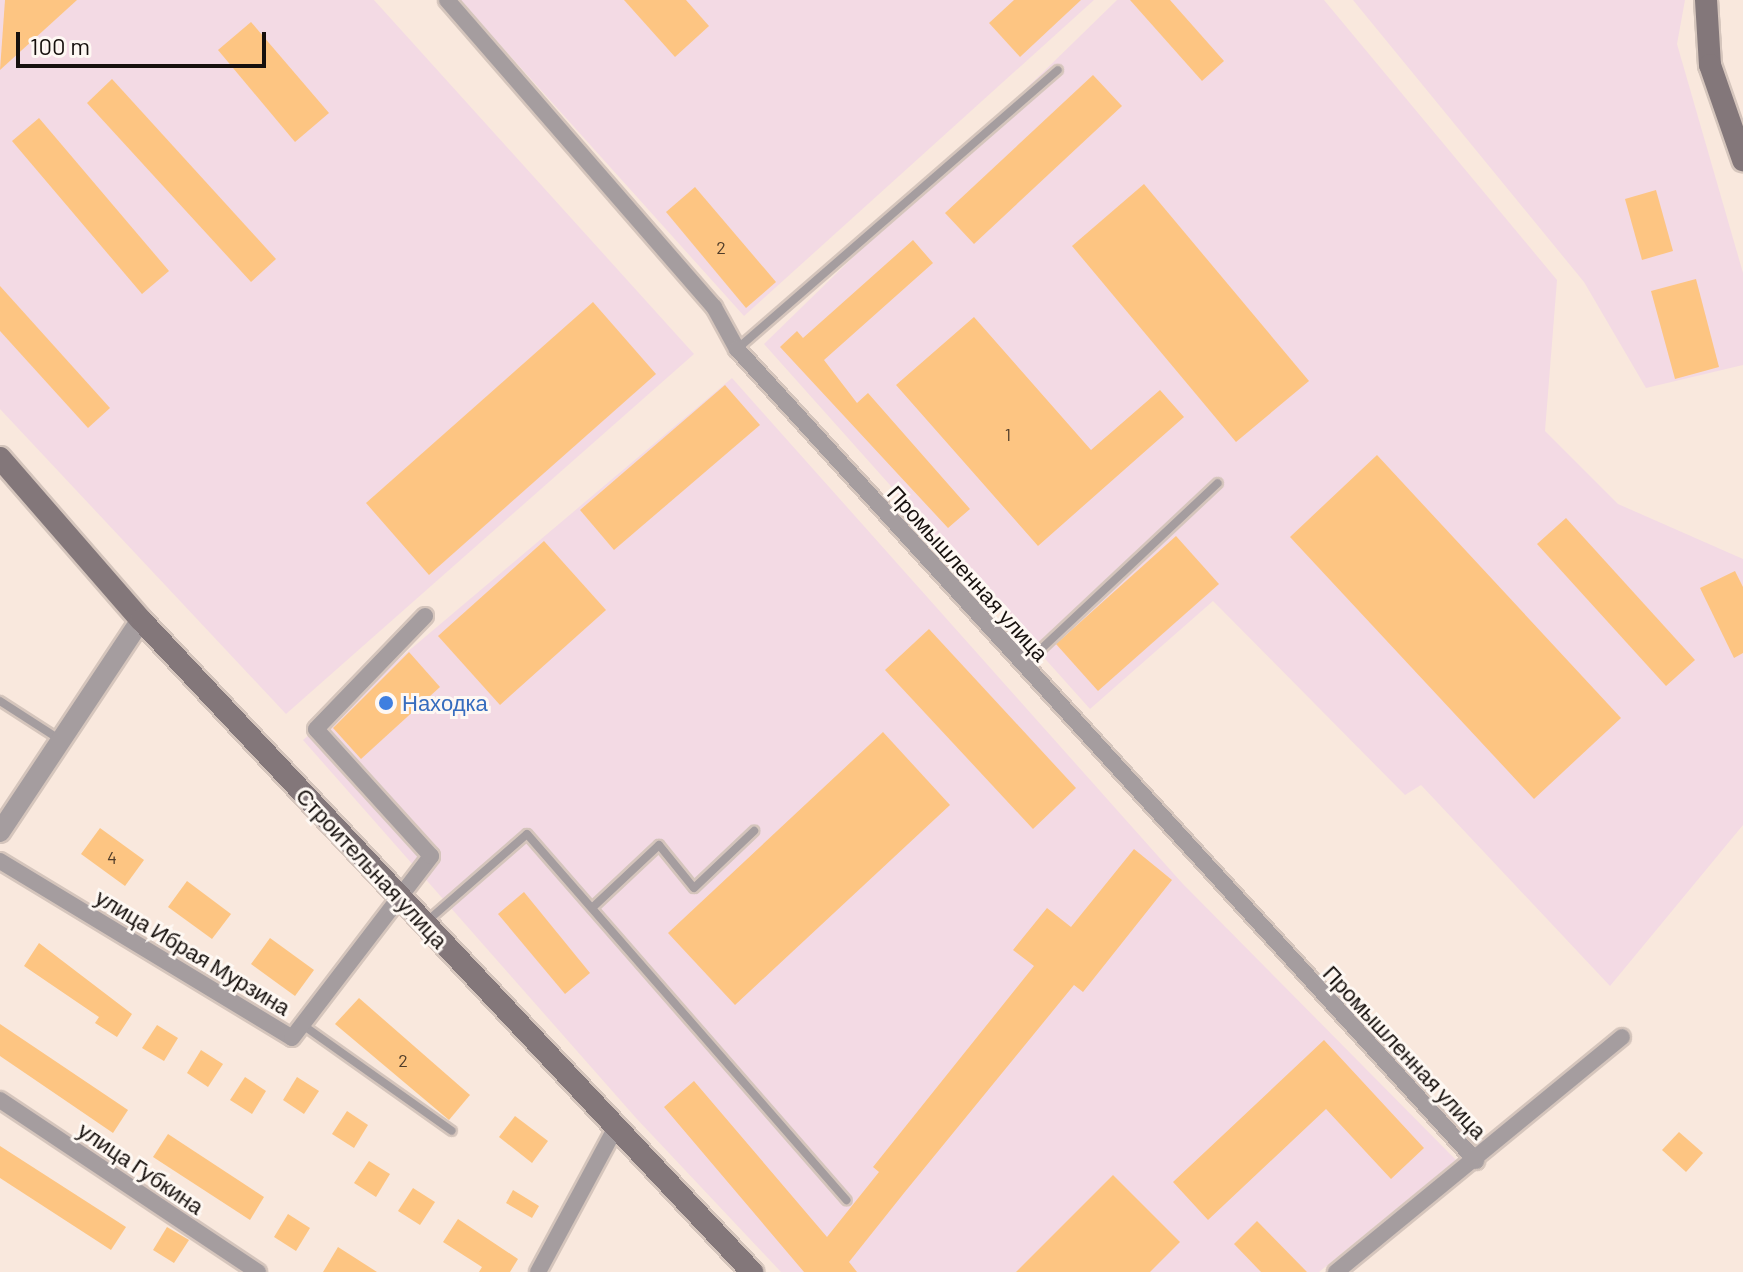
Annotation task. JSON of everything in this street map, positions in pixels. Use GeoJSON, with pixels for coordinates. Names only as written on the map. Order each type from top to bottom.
{"type":"FeatureCollection","features":[{"type":"Feature","properties":{"kind":"main road"},"geometry":{"type":"LineString","coordinates":[[1706,1],[1710,65],[1743,160]]}},
{"type":"Feature","properties":{"kind":"main road","name":"Строительная улица"},"geometry":{"type":"LineString","coordinates":[[0,458],[141,620],[752,1272]]}},
{"type":"Feature","properties":{"kind":"street","name":"Промышленная улица"},"geometry":{"type":"LineString","coordinates":[[447,0],[714,307],[737,349],[1022,666],[1476,1161]]}},
{"type":"Feature","properties":{"kind":"street","name":"улица Ибрая Мурзина"},"geometry":{"type":"LineString","coordinates":[[0,861],[292,1038],[299,1023],[396,894],[431,856],[316,729],[425,616]]}},
{"type":"Feature","properties":{"kind":"street"},"geometry":{"type":"LineString","coordinates":[[0,832],[141,620]]}},
{"type":"Feature","properties":{"kind":"street"},"geometry":{"type":"LineString","coordinates":[[1336,1272],[1476,1161],[1622,1037]]}},
{"type":"Feature","properties":{"kind":"street","name":"улица Губкина"},"geometry":{"type":"LineString","coordinates":[[0,1100],[258,1272]]}},
{"type":"Feature","properties":{"kind":"street"},"geometry":{"type":"LineString","coordinates":[[538,1272],[615,1129]]}},
{"type":"Feature","properties":{"kind":"lane"},"geometry":{"type":"LineString","coordinates":[[737,349],[1058,70]]}},
{"type":"Feature","properties":{"kind":"lane"},"geometry":{"type":"LineString","coordinates":[[1022,666],[1218,483]]}},
{"type":"Feature","properties":{"kind":"lane"},"geometry":{"type":"LineString","coordinates":[[0,701],[59,739]]}},
{"type":"Feature","properties":{"kind":"lane"},"geometry":{"type":"LineString","coordinates":[[592,908],[659,845],[694,888],[754,831]]}},
{"type":"Feature","properties":{"kind":"lane"},"geometry":{"type":"LineString","coordinates":[[424,923],[527,834],[846,1200]]}},
{"type":"Feature","properties":{"kind":"lane"},"geometry":{"type":"LineString","coordinates":[[299,1023],[452,1131]]}},
{"type":"Feature","properties":{"kind":"shaded area"},"geometry":{"type":"Polygon","coordinates":[[[0,0],[374,0],[694,354],[286,714],[0,409],[0,0]]]}},
{"type":"Feature","properties":{"kind":"shaded area"},"geometry":{"type":"Polygon","coordinates":[[[460,0],[1094,0],[744,316],[460,0]]]}},
{"type":"Feature","properties":{"kind":"shaded area"},"geometry":{"type":"Polygon","coordinates":[[[1117,0],[1324,0],[1557,280],[1545,431],[1618,504],[1743,559],[1743,825],[1610,986],[1421,785],[1405,795],[1213,601],[1090,709],[764,344],[1117,0]]]}},
{"type":"Feature","properties":{"kind":"shaded area"},"geometry":{"type":"Polygon","coordinates":[[[1353,0],[1685,0],[1677,44],[1743,273],[1743,365],[1646,388],[1584,282],[1353,0]]]}},
{"type":"Feature","properties":{"kind":"shaded area"},"geometry":{"type":"Polygon","coordinates":[[[732,378],[1182,883],[1456,1160],[1319,1272],[781,1272],[636,1118],[303,740],[732,378]]]}},
{"type":"Feature","properties":{"kind":"building"},"geometry":{"type":"Polygon","coordinates":[[[5,0],[77,0],[0,70],[5,0]]]}},
{"type":"Feature","properties":{"kind":"building"},"geometry":{"type":"Polygon","coordinates":[[[624,0],[686,0],[709,26],[675,57],[624,0]]]}},
{"type":"Feature","properties":{"kind":"building"},"geometry":{"type":"Polygon","coordinates":[[[1014,0],[1081,0],[1020,57],[989,23],[1014,0]]]}},
{"type":"Feature","properties":{"kind":"building"},"geometry":{"type":"Polygon","coordinates":[[[1130,0],[1170,0],[1224,61],[1202,81],[1130,0]]]}},
{"type":"Feature","properties":{"kind":"building"},"geometry":{"type":"Polygon","coordinates":[[[251,22],[329,113],[295,142],[218,50],[251,22]]]}},
{"type":"Feature","properties":{"kind":"building"},"geometry":{"type":"Polygon","coordinates":[[[1093,75],[1122,106],[974,244],[945,213],[1093,75]]]}},
{"type":"Feature","properties":{"kind":"building"},"geometry":{"type":"Polygon","coordinates":[[[112,79],[276,259],[251,282],[87,103],[112,79]]]}},
{"type":"Feature","properties":{"kind":"building"},"geometry":{"type":"Polygon","coordinates":[[[39,118],[169,271],[142,294],[12,141],[39,118]]]}},
{"type":"Feature","properties":{"kind":"building"},"geometry":{"type":"Polygon","coordinates":[[[1144,184],[1309,381],[1236,442],[1072,246],[1144,184]]]}},
{"type":"Feature","properties":{"kind":"building"},"geometry":{"type":"Polygon","coordinates":[[[695,187],[776,282],[746,308],[666,212],[695,187]]]}},
{"type":"Feature","properties":{"kind":"building"},"geometry":{"type":"Polygon","coordinates":[[[1656,190],[1673,251],[1642,260],[1625,199],[1656,190]]]}},
{"type":"Feature","properties":{"kind":"building"},"geometry":{"type":"Polygon","coordinates":[[[913,240],[933,263],[824,360],[857,403],[868,393],[970,509],[948,528],[780,347],[797,331],[803,338],[913,240]]]}},
{"type":"Feature","properties":{"kind":"building"},"geometry":{"type":"Polygon","coordinates":[[[1696,279],[1719,367],[1675,379],[1651,291],[1696,279]]]}},
{"type":"Feature","properties":{"kind":"building"},"geometry":{"type":"Polygon","coordinates":[[[0,286],[110,408],[88,428],[0,331],[0,286]]]}},
{"type":"Feature","properties":{"kind":"building"},"geometry":{"type":"Polygon","coordinates":[[[593,302],[656,374],[429,575],[366,503],[593,302]]]}},
{"type":"Feature","properties":{"kind":"building"},"geometry":{"type":"Polygon","coordinates":[[[974,317],[1091,450],[1160,390],[1184,417],[1038,546],[896,385],[974,317]]]}},
{"type":"Feature","properties":{"kind":"building"},"geometry":{"type":"Polygon","coordinates":[[[725,385],[760,425],[614,550],[580,510],[725,385]]]}},
{"type":"Feature","properties":{"kind":"building"},"geometry":{"type":"Polygon","coordinates":[[[1377,455],[1621,718],[1534,799],[1290,537],[1377,455]]]}},
{"type":"Feature","properties":{"kind":"building"},"geometry":{"type":"Polygon","coordinates":[[[1566,518],[1695,660],[1666,686],[1537,544],[1566,518]]]}},
{"type":"Feature","properties":{"kind":"building"},"geometry":{"type":"Polygon","coordinates":[[[1176,536],[1219,584],[1098,691],[1056,644],[1176,536]]]}},
{"type":"Feature","properties":{"kind":"building"},"geometry":{"type":"Polygon","coordinates":[[[544,541],[606,610],[500,705],[438,636],[544,541]]]}},
{"type":"Feature","properties":{"kind":"building"},"geometry":{"type":"Polygon","coordinates":[[[1735,571],[1743,587],[1743,653],[1734,658],[1700,588],[1735,571]]]}},
{"type":"Feature","properties":{"kind":"building"},"geometry":{"type":"Polygon","coordinates":[[[929,629],[1076,788],[1033,829],[885,670],[929,629]]]}},
{"type":"Feature","properties":{"kind":"building"},"geometry":{"type":"Polygon","coordinates":[[[409,652],[440,687],[361,759],[333,728],[409,652]]]}},
{"type":"Feature","properties":{"kind":"building"},"geometry":{"type":"Polygon","coordinates":[[[883,732],[950,805],[735,1005],[668,933],[883,732]]]}},
{"type":"Feature","properties":{"kind":"building"},"geometry":{"type":"Polygon","coordinates":[[[100,828],[144,860],[125,886],[81,854],[100,828]]]}},
{"type":"Feature","properties":{"kind":"building"},"geometry":{"type":"Polygon","coordinates":[[[1134,849],[1172,880],[1083,992],[1074,985],[904,1193],[849,1262],[857,1272],[804,1272],[664,1107],[694,1081],[827,1237],[879,1172],[873,1167],[1034,966],[1013,950],[1047,908],[1071,927],[1134,849]]]}},
{"type":"Feature","properties":{"kind":"building"},"geometry":{"type":"Polygon","coordinates":[[[187,881],[231,914],[212,939],[168,907],[187,881]]]}},
{"type":"Feature","properties":{"kind":"building"},"geometry":{"type":"Polygon","coordinates":[[[524,892],[590,973],[565,994],[498,914],[524,892]]]}},
{"type":"Feature","properties":{"kind":"building"},"geometry":{"type":"Polygon","coordinates":[[[270,938],[314,970],[295,996],[251,964],[270,938]]]}},
{"type":"Feature","properties":{"kind":"building"},"geometry":{"type":"Polygon","coordinates":[[[39,943],[132,1014],[117,1037],[95,1023],[99,1017],[24,966],[39,943]]]}},
{"type":"Feature","properties":{"kind":"building"},"geometry":{"type":"Polygon","coordinates":[[[359,998],[470,1095],[449,1120],[335,1024],[359,998]]]}},
{"type":"Feature","properties":{"kind":"building"},"geometry":{"type":"Polygon","coordinates":[[[0,1024],[128,1110],[113,1133],[0,1056],[0,1024]]]}},
{"type":"Feature","properties":{"kind":"building"},"geometry":{"type":"Polygon","coordinates":[[[157,1025],[178,1038],[164,1061],[142,1048],[157,1025]]]}},
{"type":"Feature","properties":{"kind":"building"},"geometry":{"type":"Polygon","coordinates":[[[1324,1040],[1424,1148],[1391,1179],[1326,1109],[1208,1220],[1173,1182],[1324,1040]]]}},
{"type":"Feature","properties":{"kind":"building"},"geometry":{"type":"Polygon","coordinates":[[[201,1050],[223,1064],[208,1087],[187,1073],[201,1050]]]}},
{"type":"Feature","properties":{"kind":"building"},"geometry":{"type":"Polygon","coordinates":[[[245,1077],[266,1091],[252,1114],[230,1100],[245,1077]]]}},
{"type":"Feature","properties":{"kind":"building"},"geometry":{"type":"Polygon","coordinates":[[[297,1077],[319,1091],[304,1114],[283,1100],[297,1077]]]}},
{"type":"Feature","properties":{"kind":"building"},"geometry":{"type":"Polygon","coordinates":[[[347,1111],[368,1125],[354,1148],[332,1134],[347,1111]]]}},
{"type":"Feature","properties":{"kind":"building"},"geometry":{"type":"Polygon","coordinates":[[[515,1116],[548,1141],[532,1163],[499,1137],[515,1116]]]}},
{"type":"Feature","properties":{"kind":"building"},"geometry":{"type":"Polygon","coordinates":[[[1679,1132],[1703,1153],[1686,1172],[1662,1150],[1679,1132]]]}},
{"type":"Feature","properties":{"kind":"building"},"geometry":{"type":"Polygon","coordinates":[[[168,1134],[264,1197],[250,1220],[153,1157],[168,1134]]]}},
{"type":"Feature","properties":{"kind":"building"},"geometry":{"type":"Polygon","coordinates":[[[0,1146],[126,1227],[111,1250],[0,1178],[0,1146]]]}},
{"type":"Feature","properties":{"kind":"building"},"geometry":{"type":"Polygon","coordinates":[[[369,1161],[390,1174],[376,1197],[354,1183],[369,1161]]]}},
{"type":"Feature","properties":{"kind":"building"},"geometry":{"type":"Polygon","coordinates":[[[1113,1175],[1180,1242],[1150,1272],[1016,1272],[1113,1175]]]}},
{"type":"Feature","properties":{"kind":"building"},"geometry":{"type":"Polygon","coordinates":[[[413,1188],[435,1202],[420,1225],[398,1211],[413,1188]]]}},
{"type":"Feature","properties":{"kind":"building"},"geometry":{"type":"Polygon","coordinates":[[[513,1190],[539,1206],[532,1218],[506,1203],[513,1190]]]}},
{"type":"Feature","properties":{"kind":"building"},"geometry":{"type":"Polygon","coordinates":[[[288,1214],[310,1228],[296,1251],[274,1237],[288,1214]]]}},
{"type":"Feature","properties":{"kind":"building"},"geometry":{"type":"Polygon","coordinates":[[[458,1219],[518,1259],[510,1272],[479,1272],[482,1267],[443,1242],[458,1219]]]}},
{"type":"Feature","properties":{"kind":"building"},"geometry":{"type":"Polygon","coordinates":[[[1257,1221],[1307,1272],[1261,1272],[1234,1244],[1257,1221]]]}},
{"type":"Feature","properties":{"kind":"building"},"geometry":{"type":"Polygon","coordinates":[[[167,1227],[189,1240],[174,1263],[153,1250],[167,1227]]]}},
{"type":"Feature","properties":{"kind":"building"},"geometry":{"type":"Polygon","coordinates":[[[338,1247],[377,1272],[323,1272],[338,1247]]]}},
{"type":"Feature","properties":{"kind":"place","name":"Находка"},"geometry":{"type":"Point","coordinates":[386,703]}}]}
